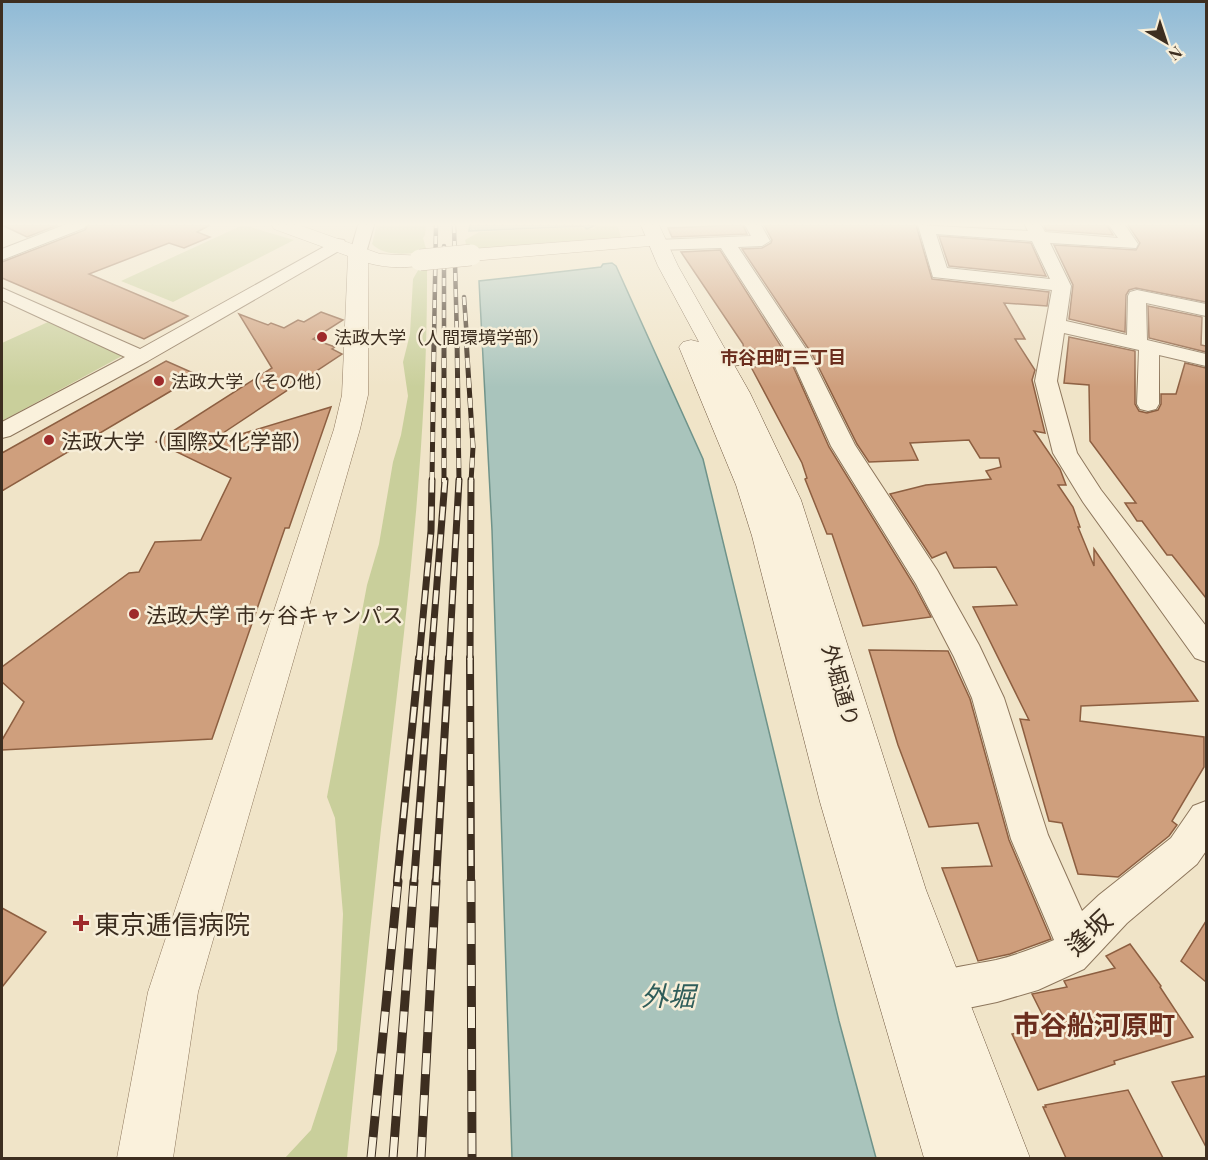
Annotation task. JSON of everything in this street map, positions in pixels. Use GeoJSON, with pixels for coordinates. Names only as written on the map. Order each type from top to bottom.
{"type":"FeatureCollection","features":[{"type":"Feature","properties":{"kind":"main road"},"geometry":{"type":"LineString","coordinates":[[145,1158],[172,992],[347,429],[355,395],[354,279]]}},
{"type":"Feature","properties":{"kind":"main road","name":"外堀通り"},"geometry":{"type":"LineString","coordinates":[[663,279],[758,505],[842,802],[952,1158]]}},
{"type":"Feature","properties":{"kind":"main road","name":"外堀通り"},"geometry":{"type":"LineString","coordinates":[[672,279],[721,360],[786,500],[903,890],[1002,1158]]}},
{"type":"Feature","properties":{"kind":"street"},"geometry":{"type":"LineString","coordinates":[[2,431],[284,279]]}},
{"type":"Feature","properties":{"kind":"street"},"geometry":{"type":"LineString","coordinates":[[750,279],[800,355],[843,447],[927,578],[968,654],[988,698],[1030,839],[1077,946]]}},
{"type":"Feature","properties":{"kind":"street"},"geometry":{"type":"LineString","coordinates":[[997,279],[1062,286]]}},
{"type":"Feature","properties":{"kind":"street"},"geometry":{"type":"LineString","coordinates":[[1059,279],[1062,286],[1046,381],[1065,453],[1092,496],[1206,649]]}},
{"type":"Feature","properties":{"kind":"street"},"geometry":{"type":"LineString","coordinates":[[2,293],[141,357]]}},
{"type":"Feature","properties":{"kind":"street"},"geometry":{"type":"LineString","coordinates":[[1148,404],[1137,296],[1206,310]]}},
{"type":"Feature","properties":{"kind":"street"},"geometry":{"type":"LineString","coordinates":[[1057,325],[1206,360]]}},
{"type":"Feature","properties":{"kind":"street"},"geometry":{"type":"LineString","coordinates":[[721,360],[800,355]]}},
{"type":"Feature","properties":{"kind":"street","name":"逢坂"},"geometry":{"type":"LineString","coordinates":[[939,992],[997,981],[1038,969],[1069,954],[1113,909],[1184,851],[1206,819]]}},
{"type":"Feature","properties":{"kind":"green space"},"geometry":{"type":"Polygon","coordinates":[[[125,279],[218,279],[173,302],[121,281],[125,279]]]}},
{"type":"Feature","properties":{"kind":"green space"},"geometry":{"type":"Polygon","coordinates":[[[413,279],[427,279],[423,409],[413,549],[347,1158],[285,1158],[311,1130],[337,1050],[343,914],[335,818],[327,797],[367,585],[379,544],[393,462],[401,435],[408,396],[403,362],[410,334],[413,279]]]}},
{"type":"Feature","properties":{"kind":"green space"},"geometry":{"type":"Polygon","coordinates":[[[48,322],[122,356],[2,421],[2,343],[48,322]]]}},
{"type":"Feature","properties":{"kind":"water","name":"外堀"},"geometry":{"type":"Polygon","coordinates":[[[622,279],[703,459],[839,1021],[876,1158],[512,1158],[492,530],[479,281],[622,279]]]}},
{"type":"Feature","properties":{"kind":"building"},"geometry":{"type":"Polygon","coordinates":[[[5,279],[101,279],[188,316],[144,339],[5,279]]]}},
{"type":"Feature","properties":{"kind":"building"},"geometry":{"type":"Polygon","coordinates":[[[699,279],[738,279],[782,348],[744,350],[743,344],[699,279]]]}},
{"type":"Feature","properties":{"kind":"building"},"geometry":{"type":"Polygon","coordinates":[[[762,279],[933,279],[1049,292],[1047,306],[1004,303],[1025,339],[1015,339],[1035,370],[1032,380],[1045,433],[1034,431],[1060,469],[1066,485],[1058,485],[1073,507],[1080,527],[1078,527],[1094,566],[1094,549],[1198,701],[1081,706],[1080,721],[1204,737],[1204,767],[1172,821],[1177,825],[1169,836],[1118,877],[1078,874],[1062,823],[1049,821],[1020,719],[1029,720],[973,607],[1017,605],[996,567],[954,568],[946,552],[932,558],[890,494],[926,485],[991,479],[986,471],[1001,467],[999,458],[980,458],[969,440],[910,443],[918,460],[869,462],[857,444],[812,354],[762,279]]]}},
{"type":"Feature","properties":{"kind":"building"},"geometry":{"type":"Polygon","coordinates":[[[1070,279],[1206,279],[1206,302],[1136,288],[1129,290],[1126,295],[1125,332],[1069,319],[1073,285],[1070,279]]]}},
{"type":"Feature","properties":{"kind":"building"},"geometry":{"type":"Polygon","coordinates":[[[1148,306],[1202,317],[1201,345],[1206,346],[1206,352],[1149,338],[1148,306]]]}},
{"type":"Feature","properties":{"kind":"building"},"geometry":{"type":"Polygon","coordinates":[[[321,312],[343,320],[313,339],[335,347],[332,349],[342,354],[205,445],[331,407],[289,528],[285,528],[212,739],[2,750],[2,740],[24,702],[2,682],[2,667],[129,573],[139,572],[155,542],[201,540],[231,478],[156,442],[272,368],[239,314],[268,325],[271,323],[284,328],[298,320],[304,322],[321,312]]]}},
{"type":"Feature","properties":{"kind":"building"},"geometry":{"type":"Polygon","coordinates":[[[1069,337],[1135,351],[1135,404],[1139,411],[1147,413],[1158,410],[1161,404],[1161,394],[1176,394],[1185,363],[1206,368],[1206,598],[1172,555],[1167,555],[1142,521],[1137,521],[1125,503],[1136,503],[1090,441],[1089,385],[1064,383],[1069,337]]]}},
{"type":"Feature","properties":{"kind":"building"},"geometry":{"type":"Polygon","coordinates":[[[166,361],[198,375],[2,491],[2,453],[166,361]]]}},
{"type":"Feature","properties":{"kind":"building"},"geometry":{"type":"Polygon","coordinates":[[[792,364],[829,447],[914,585],[931,617],[863,626],[832,534],[827,534],[805,479],[807,478],[802,463],[751,367],[792,364]]]}},
{"type":"Feature","properties":{"kind":"building"},"geometry":{"type":"Polygon","coordinates":[[[869,650],[948,651],[970,699],[1009,840],[1051,939],[1010,954],[978,961],[942,868],[992,866],[978,823],[929,827],[898,745],[869,650]]]}},
{"type":"Feature","properties":{"kind":"building"},"geometry":{"type":"Polygon","coordinates":[[[2,908],[46,932],[2,987],[2,908]]]}},
{"type":"Feature","properties":{"kind":"building"},"geometry":{"type":"Polygon","coordinates":[[[1206,921],[1206,982],[1181,961],[1206,921]]]}},
{"type":"Feature","properties":{"kind":"building"},"geometry":{"type":"Polygon","coordinates":[[[1130,944],[1161,986],[1193,1037],[1114,1061],[1115,1064],[1038,1090],[1012,1034],[1048,1026],[1032,994],[1067,987],[1064,981],[1115,968],[1106,956],[1130,944]]]}},
{"type":"Feature","properties":{"kind":"building"},"geometry":{"type":"Polygon","coordinates":[[[1206,1076],[1206,1147],[1172,1082],[1206,1076]]]}},
{"type":"Feature","properties":{"kind":"building"},"geometry":{"type":"Polygon","coordinates":[[[1128,1090],[1163,1158],[1066,1158],[1043,1107],[1128,1090]]]}},
{"type":"Feature","properties":{"kind":"railway"},"geometry":{"type":"LineString","coordinates":[[434,340],[435,279]]}},
{"type":"Feature","properties":{"kind":"railway"},"geometry":{"type":"LineString","coordinates":[[444,279],[444,482]]}},
{"type":"Feature","properties":{"kind":"railway"},"geometry":{"type":"LineString","coordinates":[[455,279],[457,340]]}},
{"type":"Feature","properties":{"kind":"railway"},"geometry":{"type":"LineString","coordinates":[[464,297],[467,340]]}},
{"type":"Feature","properties":{"kind":"railway"},"geometry":{"type":"LineString","coordinates":[[432,482],[434,338]]}},
{"type":"Feature","properties":{"kind":"railway"},"geometry":{"type":"LineString","coordinates":[[457,338],[459,480]]}},
{"type":"Feature","properties":{"kind":"railway"},"geometry":{"type":"LineString","coordinates":[[466,338],[473,447],[471,482]]}},
{"type":"Feature","properties":{"kind":"railway"},"geometry":{"type":"LineString","coordinates":[[419,660],[431,531],[432,480]]}},
{"type":"Feature","properties":{"kind":"railway"},"geometry":{"type":"LineString","coordinates":[[431,660],[445,480]]}},
{"type":"Feature","properties":{"kind":"railway"},"geometry":{"type":"LineString","coordinates":[[449,660],[459,480]]}},
{"type":"Feature","properties":{"kind":"railway"},"geometry":{"type":"LineString","coordinates":[[470,659],[471,480]]}},
{"type":"Feature","properties":{"kind":"railway"},"geometry":{"type":"LineString","coordinates":[[397,882],[419,658]]}},
{"type":"Feature","properties":{"kind":"railway"},"geometry":{"type":"LineString","coordinates":[[414,882],[431,658]]}},
{"type":"Feature","properties":{"kind":"railway"},"geometry":{"type":"LineString","coordinates":[[436,882],[449,658]]}},
{"type":"Feature","properties":{"kind":"railway"},"geometry":{"type":"LineString","coordinates":[[470,659],[471,882]]}},
{"type":"Feature","properties":{"kind":"railway"},"geometry":{"type":"LineString","coordinates":[[371,1158],[398,881]]}},
{"type":"Feature","properties":{"kind":"railway"},"geometry":{"type":"LineString","coordinates":[[393,1158],[414,881]]}},
{"type":"Feature","properties":{"kind":"railway"},"geometry":{"type":"LineString","coordinates":[[421,1158],[436,881]]}},
{"type":"Feature","properties":{"kind":"railway"},"geometry":{"type":"LineString","coordinates":[[471,881],[472,1158]]}},
{"type":"Feature","properties":{"kind":"place","name":"法政大学（人間環境学部）"},"geometry":{"type":"Point","coordinates":[322,337]}},
{"type":"Feature","properties":{"kind":"place","name":"法政大学（その他）"},"geometry":{"type":"Point","coordinates":[159,381]}},
{"type":"Feature","properties":{"kind":"place","name":"法政大学（国際文化学部）"},"geometry":{"type":"Point","coordinates":[49,440]}},
{"type":"Feature","properties":{"kind":"place","name":"法政大学 市ヶ谷キャンパス"},"geometry":{"type":"Point","coordinates":[134,614]}},
{"type":"Feature","properties":{"kind":"place","name":"東京逓信病院"},"geometry":{"type":"Point","coordinates":[81,923]}},
{"type":"Feature","properties":{"kind":"district","name":"市谷田町三丁目"},"geometry":{"type":"Point","coordinates":[783,357]}},
{"type":"Feature","properties":{"kind":"district","name":"市谷船河原町"},"geometry":{"type":"Point","coordinates":[1094,1024]}}]}
